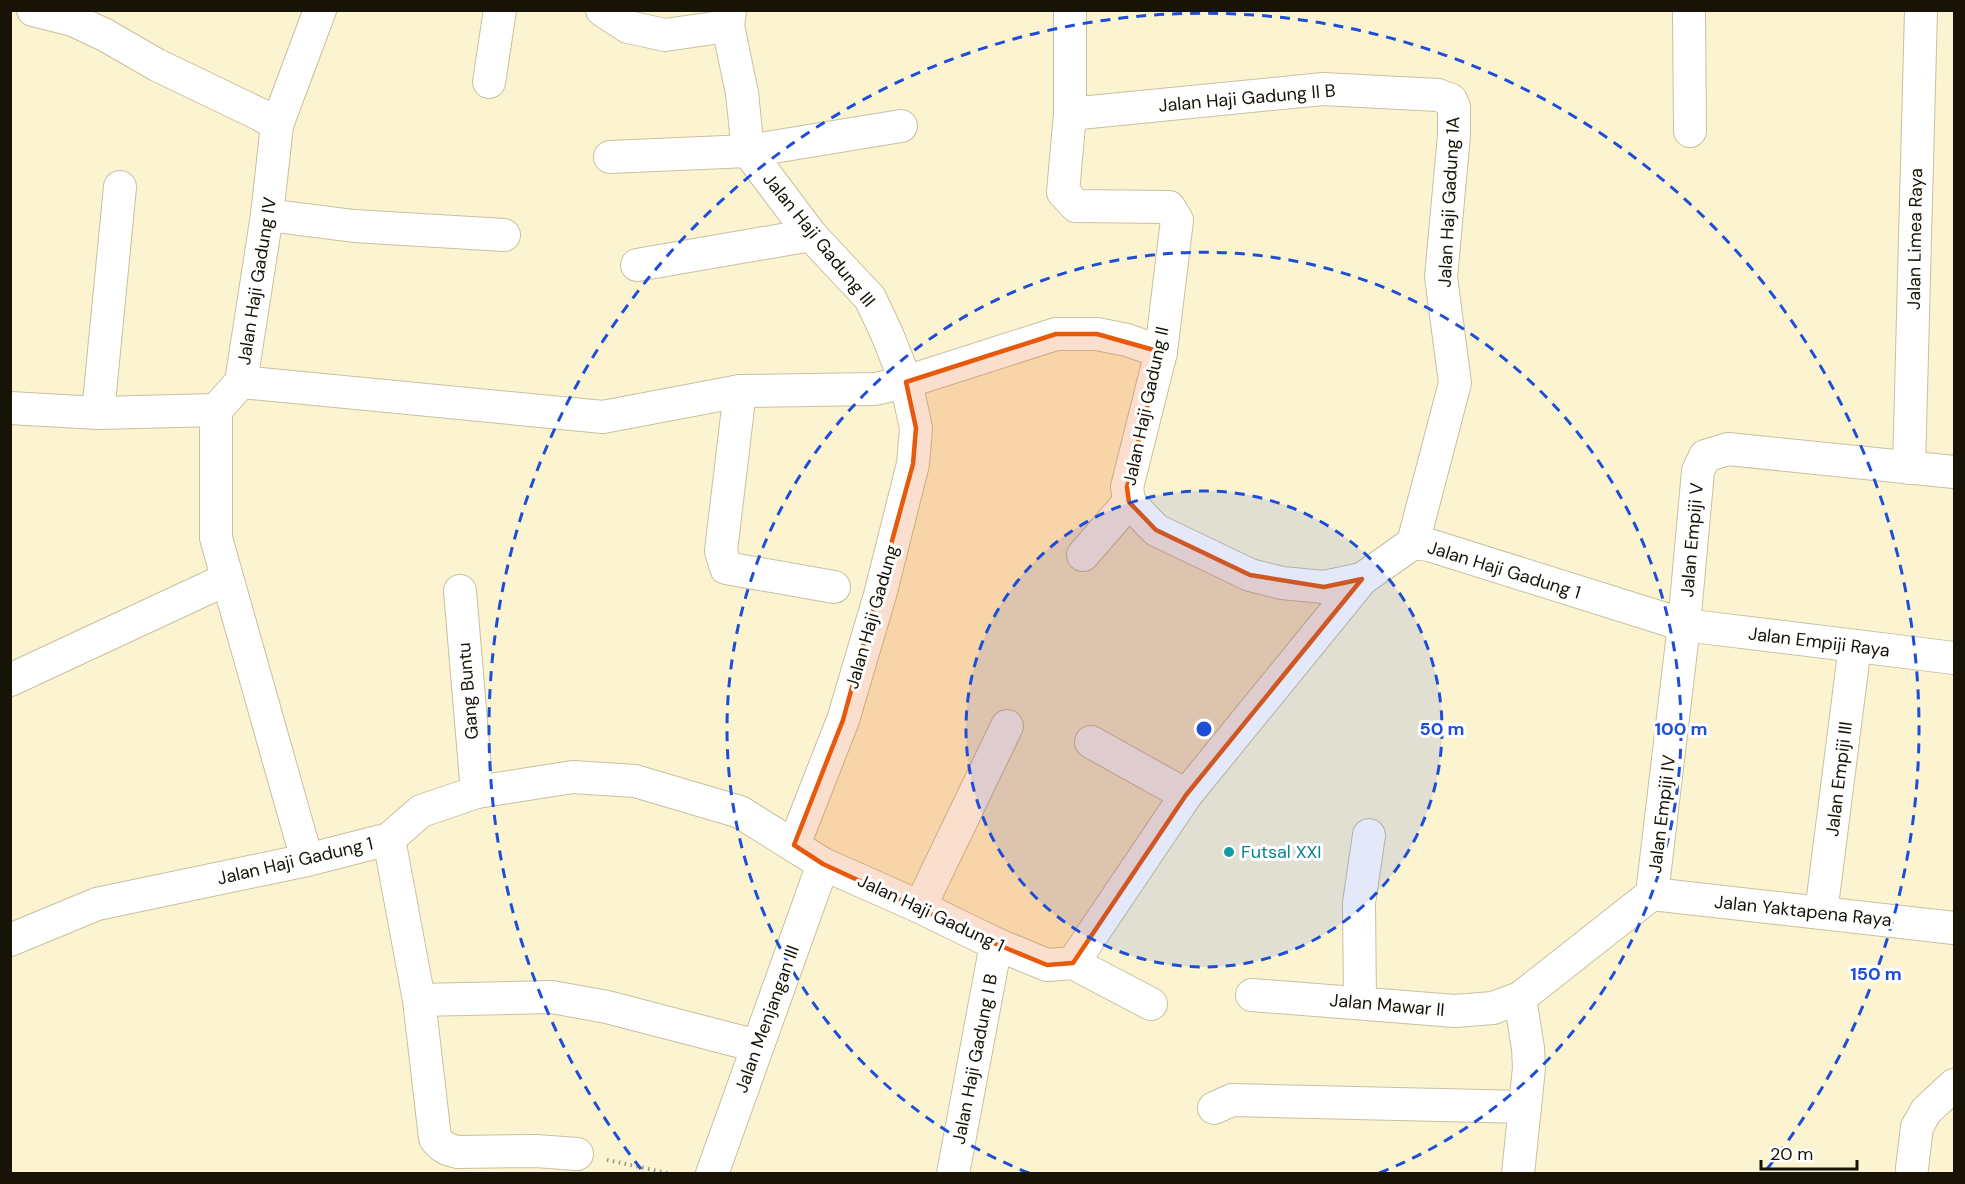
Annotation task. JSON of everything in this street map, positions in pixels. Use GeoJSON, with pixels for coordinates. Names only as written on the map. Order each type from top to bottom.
{"type":"FeatureCollection","features":[{"type":"Feature","properties":{"kind":"street"},"geometry":{"type":"LineString","coordinates":[[33,10],[73,20],[277,125]]}},
{"type":"Feature","properties":{"kind":"street","name":"Jalan Haji Gadung IV"},"geometry":{"type":"LineString","coordinates":[[216,410],[241,382],[267,215],[277,125],[320,10]]}},
{"type":"Feature","properties":{"kind":"street"},"geometry":{"type":"LineString","coordinates":[[489,82],[500,10]]}},
{"type":"Feature","properties":{"kind":"street"},"geometry":{"type":"LineString","coordinates":[[602,10],[628,27],[665,35],[729,18],[742,93],[748,152]]}},
{"type":"Feature","properties":{"kind":"street","name":"Jalan Haji Gadung II"},"geometry":{"type":"LineString","coordinates":[[1070,10],[1070,114],[1063,192],[1076,206],[1169,207],[1177,220],[1161,352],[1127,487],[1129,502],[1156,530],[1250,575],[1282,583],[1324,587],[1362,579]]}},
{"type":"Feature","properties":{"kind":"street"},"geometry":{"type":"LineString","coordinates":[[1689,10],[1690,131]]}},
{"type":"Feature","properties":{"kind":"street","name":"Jalan Limea Raya"},"geometry":{"type":"LineString","coordinates":[[1909,468],[1921,10]]}},
{"type":"Feature","properties":{"kind":"street","name":"Jalan Haji Gadung II B"},"geometry":{"type":"LineString","coordinates":[[1070,114],[1323,89],[1438,95],[1448,97],[1454,107]]}},
{"type":"Feature","properties":{"kind":"street","name":"Jalan Haji Gadung 1A"},"geometry":{"type":"LineString","coordinates":[[1413,543],[1455,383],[1441,277],[1454,135],[1454,107]]}},
{"type":"Feature","properties":{"kind":"street"},"geometry":{"type":"LineString","coordinates":[[610,157],[748,152],[901,126]]}},
{"type":"Feature","properties":{"kind":"street","name":"Jalan Haji Gadung III"},"geometry":{"type":"LineString","coordinates":[[748,152],[811,235],[870,298],[888,334],[906,382]]}},
{"type":"Feature","properties":{"kind":"street"},"geometry":{"type":"LineString","coordinates":[[98,412],[120,187]]}},
{"type":"Feature","properties":{"kind":"street"},"geometry":{"type":"LineString","coordinates":[[267,215],[354,226],[504,235]]}},
{"type":"Feature","properties":{"kind":"street"},"geometry":{"type":"LineString","coordinates":[[637,265],[811,235]]}},
{"type":"Feature","properties":{"kind":"street"},"geometry":{"type":"LineString","coordinates":[[241,382],[603,417],[740,391],[875,389],[906,382],[1056,334],[1097,334],[1127,340],[1161,352]]}},
{"type":"Feature","properties":{"kind":"street","name":"Jalan Haji Gadung"},"geometry":{"type":"LineString","coordinates":[[794,845],[843,720],[880,595],[906,490],[916,428],[906,382]]}},
{"type":"Feature","properties":{"kind":"street"},"geometry":{"type":"LineString","coordinates":[[740,391],[721,551],[726,568],[834,587]]}},
{"type":"Feature","properties":{"kind":"street"},"geometry":{"type":"LineString","coordinates":[[10,408],[98,412],[216,410],[216,538],[307,860]]}},
{"type":"Feature","properties":{"kind":"street","name":"Jalan Empiji V"},"geometry":{"type":"LineString","coordinates":[[1684,625],[1698,471],[1705,456],[1728,449],[1909,468]]}},
{"type":"Feature","properties":{"kind":"street"},"geometry":{"type":"LineString","coordinates":[[1909,468],[1954,472]]}},
{"type":"Feature","properties":{"kind":"street"},"geometry":{"type":"LineString","coordinates":[[1083,555],[1129,502]]}},
{"type":"Feature","properties":{"kind":"street","name":"Jalan Haji Gadung 1"},"geometry":{"type":"LineString","coordinates":[[10,940],[97,904],[307,860],[389,839],[421,811],[477,792],[573,777],[635,781],[740,812],[823,864],[996,944],[1047,964],[1066,965],[1073,963],[1186,795],[1362,579],[1413,543],[1429,545],[1684,625]]}},
{"type":"Feature","properties":{"kind":"street"},"geometry":{"type":"LineString","coordinates":[[10,680],[227,579]]}},
{"type":"Feature","properties":{"kind":"street","name":"Gang Buntu"},"geometry":{"type":"LineString","coordinates":[[460,591],[477,792]]}},
{"type":"Feature","properties":{"kind":"street","name":"Jalan Empiji Raya"},"geometry":{"type":"LineString","coordinates":[[1684,625],[1954,658]]}},
{"type":"Feature","properties":{"kind":"street","name":"Jalan Empiji IV"},"geometry":{"type":"LineString","coordinates":[[1652,894],[1684,625]]}},
{"type":"Feature","properties":{"kind":"street","name":"Jalan Empiji III"},"geometry":{"type":"LineString","coordinates":[[1821,913],[1855,646]]}},
{"type":"Feature","properties":{"kind":"street"},"geometry":{"type":"LineString","coordinates":[[920,907],[1007,726]]}},
{"type":"Feature","properties":{"kind":"street"},"geometry":{"type":"LineString","coordinates":[[1091,742],[1186,795]]}},
{"type":"Feature","properties":{"kind":"street"},"geometry":{"type":"LineString","coordinates":[[1360,1003],[1359,903],[1368,835]]}},
{"type":"Feature","properties":{"kind":"street"},"geometry":{"type":"LineString","coordinates":[[389,839],[419,1000],[435,1138],[447,1150],[458,1152],[536,1151],[577,1154]]}},
{"type":"Feature","properties":{"kind":"street","name":"Jalan Menjangan III"},"geometry":{"type":"LineString","coordinates":[[712,1173],[823,864]]}},
{"type":"Feature","properties":{"kind":"street","name":"Jalan Yaktapena Raya"},"geometry":{"type":"LineString","coordinates":[[1652,894],[1954,928]]}},
{"type":"Feature","properties":{"kind":"street","name":"Jalan Mawar II"},"geometry":{"type":"LineString","coordinates":[[1252,995],[1455,1011],[1493,1008],[1520,998],[1652,894]]}},
{"type":"Feature","properties":{"kind":"street","name":"Jalan Haji Gadung I B"},"geometry":{"type":"LineString","coordinates":[[953,1173],[996,944]]}},
{"type":"Feature","properties":{"kind":"street"},"geometry":{"type":"LineString","coordinates":[[1073,963],[1151,1004]]}},
{"type":"Feature","properties":{"kind":"street"},"geometry":{"type":"LineString","coordinates":[[419,1000],[552,997],[607,1007],[757,1046]]}},
{"type":"Feature","properties":{"kind":"street"},"geometry":{"type":"LineString","coordinates":[[1518,1173],[1529,1068],[1520,998]]}},
{"type":"Feature","properties":{"kind":"street"},"geometry":{"type":"LineString","coordinates":[[1912,1168],[1917,1127],[1926,1111],[1954,1085]]}},
{"type":"Feature","properties":{"kind":"street"},"geometry":{"type":"LineString","coordinates":[[1214,1108],[1232,1100],[1525,1107]]}},
{"type":"Feature","properties":{"kind":"path"},"geometry":{"type":"LineString","coordinates":[[577,1154],[672,1173]]}},
{"type":"Feature","properties":{"kind":"highlighted area"},"geometry":{"type":"Polygon","coordinates":[[[1056,334],[1097,334],[1161,352],[1127,487],[1129,502],[1156,530],[1250,575],[1324,587],[1362,579],[1186,795],[1073,963],[1047,965],[996,944],[823,864],[794,845],[843,720],[913,464],[916,428],[906,382],[1056,334]]]}},
{"type":"Feature","properties":{"kind":"place","name":"Futsal XXI"},"geometry":{"type":"Point","coordinates":[1229,852]}}]}
